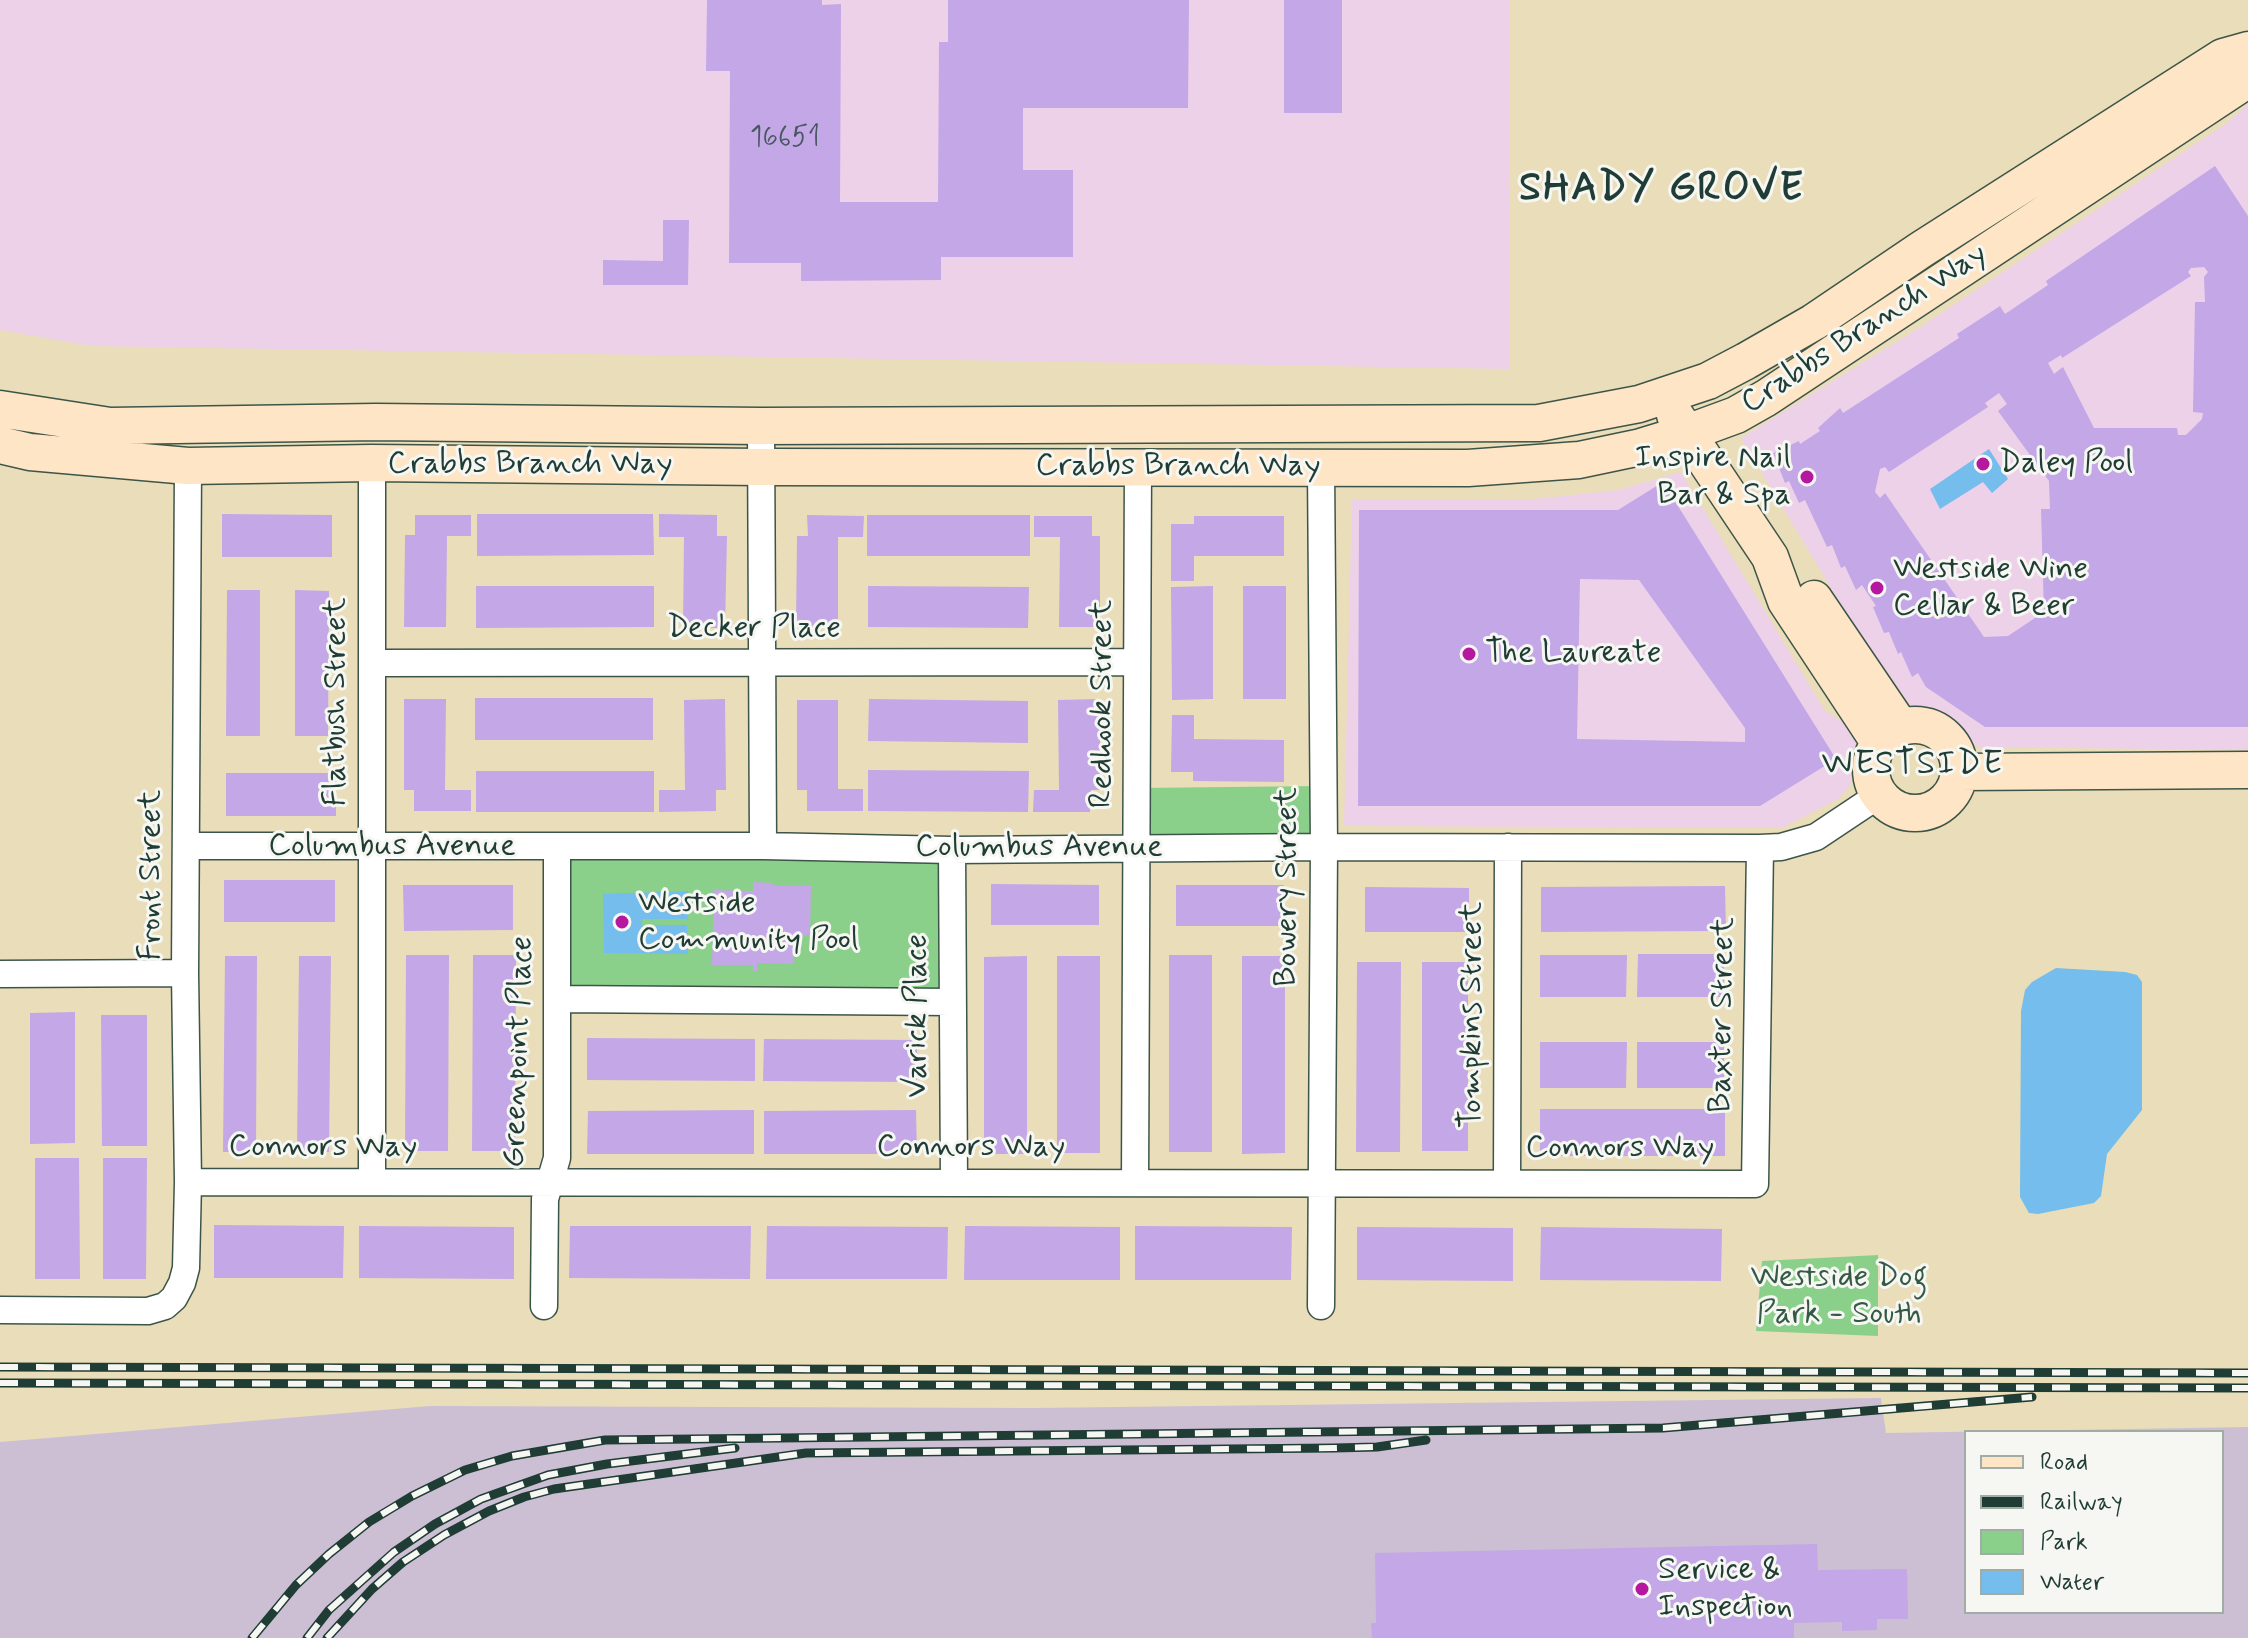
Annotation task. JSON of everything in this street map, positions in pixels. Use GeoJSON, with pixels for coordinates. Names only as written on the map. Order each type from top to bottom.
{"type":"FeatureCollection","features":[{"type":"Feature","properties":{"kind":"main road","name":"Crabbs Branch Way"},"geometry":{"type":"LineString","coordinates":[[0,409],[110,426],[376,422],[761,426],[1539,423],[1603,412],[1708,381],[1814,322],[1922,249],[2223,57],[2248,50]]}},
{"type":"Feature","properties":{"kind":"main road","name":"Crabbs Branch Way"},"geometry":{"type":"LineString","coordinates":[[0,445],[30,452],[188,466],[372,463],[1468,468],[1579,460],[1641,447],[1687,433],[1736,415],[1766,398],[2248,77]]}},
{"type":"Feature","properties":{"kind":"main road"},"geometry":{"type":"LineString","coordinates":[[1662,396],[1770,557],[1786,601],[1889,734]]}},
{"type":"Feature","properties":{"kind":"main road"},"geometry":{"type":"LineString","coordinates":[[1925,725],[1947,737],[1959,759],[1960,772],[1952,794],[1933,810],[1921,813],[1898,810],[1879,795],[1870,769],[1872,755],[1889,734],[1925,725]]}},
{"type":"Feature","properties":{"kind":"main road"},"geometry":{"type":"LineString","coordinates":[[1960,772],[2248,770]]}},
{"type":"Feature","properties":{"kind":"street"},"geometry":{"type":"LineString","coordinates":[[761,426],[763,846]]}},
{"type":"Feature","properties":{"kind":"street","name":"Flatbush Street"},"geometry":{"type":"LineString","coordinates":[[372,463],[372,1181]]}},
{"type":"Feature","properties":{"kind":"street","name":"Front Street"},"geometry":{"type":"LineString","coordinates":[[0,1310],[148,1311],[165,1306],[174,1298],[186,1268],[188,466]]}},
{"type":"Feature","properties":{"kind":"street","name":"Redhook Street"},"geometry":{"type":"LineString","coordinates":[[1135,1182],[1138,466]]}},
{"type":"Feature","properties":{"kind":"street","name":"Bowery Street"},"geometry":{"type":"LineString","coordinates":[[1321,467],[1324,847],[1321,1306]]}},
{"type":"Feature","properties":{"kind":"street","name":"Decker Place"},"geometry":{"type":"LineString","coordinates":[[372,663],[1137,662]]}},
{"type":"Feature","properties":{"kind":"street","name":"Columbus Avenue"},"geometry":{"type":"LineString","coordinates":[[186,846],[763,846],[952,850],[1760,848],[1781,847],[1816,837],[1879,795]]}},
{"type":"Feature","properties":{"kind":"street","name":"Greenpoint Place"},"geometry":{"type":"LineString","coordinates":[[544,1306],[545,1199],[557,1158],[557,847]]}},
{"type":"Feature","properties":{"kind":"street","name":"Tompkins Street"},"geometry":{"type":"LineString","coordinates":[[1507,1183],[1508,847]]}},
{"type":"Feature","properties":{"kind":"street","name":"Baxter Street"},"geometry":{"type":"LineString","coordinates":[[1755,1184],[1760,848]]}},
{"type":"Feature","properties":{"kind":"street","name":"Varick Place"},"geometry":{"type":"LineString","coordinates":[[952,850],[954,1182]]}},
{"type":"Feature","properties":{"kind":"street"},"geometry":{"type":"LineString","coordinates":[[0,974],[185,973]]}},
{"type":"Feature","properties":{"kind":"street"},"geometry":{"type":"LineString","coordinates":[[558,999],[952,1002]]}},
{"type":"Feature","properties":{"kind":"street","name":"Connors Way"},"geometry":{"type":"LineString","coordinates":[[188,1182],[1755,1184]]}},
{"type":"Feature","properties":{"kind":"shaded area"},"geometry":{"type":"Polygon","coordinates":[[[0,0],[1509,0],[1510,369],[91,346],[0,330],[0,0]]]}},
{"type":"Feature","properties":{"kind":"shaded area"},"geometry":{"type":"Polygon","coordinates":[[[2248,104],[2248,750],[1979,747],[1942,719],[1901,705],[1741,438],[1922,326],[2227,123],[2248,104]]]}},
{"type":"Feature","properties":{"kind":"shaded area","name":"The Laureate"},"geometry":{"type":"Polygon","coordinates":[[[1681,472],[1825,711],[1849,726],[1858,737],[1850,786],[1838,799],[1782,828],[1344,826],[1352,500],[1535,499],[1618,490],[1681,472]]]}},
{"type":"Feature","properties":{"kind":"shaded area"},"geometry":{"type":"Polygon","coordinates":[[[1881,1398],[1886,1433],[1964,1432],[1964,1614],[2224,1614],[2224,1430],[2067,1430],[2248,1427],[2248,1638],[0,1638],[0,1442],[430,1406],[1032,1408],[1881,1398]]]}},
{"type":"Feature","properties":{"kind":"green space"},"geometry":{"type":"Polygon","coordinates":[[[1323,786],[1324,847],[1136,848],[1136,788],[1323,786]]]}},
{"type":"Feature","properties":{"kind":"green space"},"geometry":{"type":"Polygon","coordinates":[[[560,850],[948,854],[952,1002],[560,997],[560,850]]]}},
{"type":"Feature","properties":{"kind":"green space","name":"Westside Dog Park - South"},"geometry":{"type":"Polygon","coordinates":[[[1878,1255],[1878,1336],[1756,1331],[1762,1261],[1878,1255]]]}},
{"type":"Feature","properties":{"kind":"water","name":"Daley Pool"},"geometry":{"type":"Polygon","coordinates":[[[1989,449],[2008,479],[1992,493],[1983,482],[1940,509],[1930,489],[1989,449]]]}},
{"type":"Feature","properties":{"kind":"water","name":"Westside Community Pool"},"geometry":{"type":"Polygon","coordinates":[[[688,891],[688,919],[642,919],[642,925],[687,925],[688,954],[604,953],[603,894],[688,891]]]}},
{"type":"Feature","properties":{"kind":"water"},"geometry":{"type":"Polygon","coordinates":[[[2056,968],[2125,972],[2137,975],[2142,982],[2142,1110],[2107,1154],[2101,1196],[2094,1203],[2038,1214],[2029,1213],[2020,1197],[2021,1011],[2025,990],[2032,982],[2056,968]]]}},
{"type":"Feature","properties":{"kind":"building"},"geometry":{"type":"Polygon","coordinates":[[[707,0],[822,0],[822,5],[841,4],[840,202],[938,202],[939,42],[948,42],[948,0],[1189,0],[1188,108],[1023,108],[1023,170],[1073,170],[1073,257],[941,257],[941,280],[801,281],[801,263],[729,263],[730,71],[706,71],[707,0]]]}},
{"type":"Feature","properties":{"kind":"building"},"geometry":{"type":"Polygon","coordinates":[[[1284,0],[1342,0],[1342,113],[1284,113],[1284,0]]]}},
{"type":"Feature","properties":{"kind":"building"},"geometry":{"type":"Polygon","coordinates":[[[2215,166],[2248,216],[2248,727],[1985,727],[1926,687],[1918,673],[1912,677],[1889,632],[1884,633],[1873,607],[1876,606],[1862,585],[1856,590],[1845,566],[1841,568],[1832,545],[1827,547],[1805,500],[1799,503],[1789,481],[1785,483],[1773,453],[1799,441],[1800,444],[1820,431],[1818,428],[1840,408],[1843,413],[1959,338],[1957,334],[2000,306],[2005,314],[2048,285],[2046,281],[2215,166]],[[2204,267],[2191,268],[2188,272],[2191,276],[2062,358],[2061,355],[2048,363],[2054,374],[2063,367],[2094,428],[2177,428],[2178,435],[2186,435],[2202,419],[2203,413],[2193,412],[2195,302],[2205,302],[2204,277],[2208,272],[2204,267]],[[1999,393],[1985,403],[1988,407],[1889,472],[1885,467],[1880,469],[1875,492],[1880,498],[1885,493],[1984,637],[2008,636],[2044,612],[2041,509],[2050,509],[2049,481],[1998,411],[2007,404],[1999,393]]]}},
{"type":"Feature","properties":{"kind":"building"},"geometry":{"type":"Polygon","coordinates":[[[663,220],[689,220],[688,285],[603,285],[603,260],[663,261],[663,220]]]}},
{"type":"Feature","properties":{"kind":"building","name":"The Laureate"},"geometry":{"type":"Polygon","coordinates":[[[1663,482],[1836,759],[1760,806],[1358,806],[1359,510],[1618,510],[1663,482]],[[1580,579],[1577,739],[1745,742],[1745,728],[1639,580],[1580,579]]]}},
{"type":"Feature","properties":{"kind":"building"},"geometry":{"type":"Polygon","coordinates":[[[222,514],[332,515],[332,557],[222,557],[222,514]]]}},
{"type":"Feature","properties":{"kind":"building"},"geometry":{"type":"Polygon","coordinates":[[[477,514],[653,514],[654,555],[477,556],[477,514]]]}},
{"type":"Feature","properties":{"kind":"building"},"geometry":{"type":"Polygon","coordinates":[[[659,514],[717,515],[717,536],[727,536],[725,628],[683,628],[684,537],[659,537],[659,514]]]}},
{"type":"Feature","properties":{"kind":"building"},"geometry":{"type":"Polygon","coordinates":[[[415,515],[471,515],[471,536],[447,536],[446,627],[404,627],[405,535],[415,535],[415,515]]]}},
{"type":"Feature","properties":{"kind":"building"},"geometry":{"type":"Polygon","coordinates":[[[807,515],[864,516],[863,537],[838,537],[838,628],[796,627],[797,536],[808,536],[807,515]]]}},
{"type":"Feature","properties":{"kind":"building"},"geometry":{"type":"Polygon","coordinates":[[[867,515],[1030,515],[1030,556],[867,556],[867,515]]]}},
{"type":"Feature","properties":{"kind":"building"},"geometry":{"type":"Polygon","coordinates":[[[1034,516],[1092,516],[1092,536],[1100,536],[1100,627],[1059,627],[1060,537],[1034,537],[1034,516]]]}},
{"type":"Feature","properties":{"kind":"building"},"geometry":{"type":"Polygon","coordinates":[[[1194,516],[1284,516],[1284,556],[1194,556],[1194,581],[1171,581],[1171,524],[1194,524],[1194,516]]]}},
{"type":"Feature","properties":{"kind":"building"},"geometry":{"type":"Polygon","coordinates":[[[476,586],[654,586],[654,627],[476,628],[476,586]]]}},
{"type":"Feature","properties":{"kind":"building"},"geometry":{"type":"Polygon","coordinates":[[[868,586],[1029,587],[1028,628],[868,627],[868,586]]]}},
{"type":"Feature","properties":{"kind":"building"},"geometry":{"type":"Polygon","coordinates":[[[1213,586],[1213,699],[1172,700],[1171,587],[1213,586]]]}},
{"type":"Feature","properties":{"kind":"building"},"geometry":{"type":"Polygon","coordinates":[[[1243,586],[1286,586],[1286,699],[1243,699],[1243,586]]]}},
{"type":"Feature","properties":{"kind":"building"},"geometry":{"type":"Polygon","coordinates":[[[227,590],[260,590],[260,736],[226,736],[227,590]]]}},
{"type":"Feature","properties":{"kind":"building"},"geometry":{"type":"Polygon","coordinates":[[[295,590],[329,591],[328,736],[295,736],[295,590]]]}},
{"type":"Feature","properties":{"kind":"building"},"geometry":{"type":"Polygon","coordinates":[[[475,698],[653,698],[653,740],[475,740],[475,698]]]}},
{"type":"Feature","properties":{"kind":"building"},"geometry":{"type":"Polygon","coordinates":[[[404,699],[446,699],[445,790],[471,790],[471,811],[414,811],[414,790],[404,790],[404,699]]]}},
{"type":"Feature","properties":{"kind":"building"},"geometry":{"type":"Polygon","coordinates":[[[725,699],[726,790],[716,790],[716,811],[659,812],[659,790],[685,790],[684,700],[725,699]]]}},
{"type":"Feature","properties":{"kind":"building"},"geometry":{"type":"Polygon","coordinates":[[[869,699],[1028,701],[1028,743],[868,741],[869,699]]]}},
{"type":"Feature","properties":{"kind":"building"},"geometry":{"type":"Polygon","coordinates":[[[1100,699],[1100,790],[1091,790],[1090,812],[1033,812],[1034,790],[1059,790],[1058,700],[1100,699]]]}},
{"type":"Feature","properties":{"kind":"building"},"geometry":{"type":"Polygon","coordinates":[[[797,700],[838,700],[838,789],[863,789],[863,811],[807,811],[807,790],[797,790],[797,700]]]}},
{"type":"Feature","properties":{"kind":"building"},"geometry":{"type":"Polygon","coordinates":[[[1172,715],[1194,715],[1194,739],[1284,740],[1284,782],[1193,781],[1193,772],[1171,772],[1172,715]]]}},
{"type":"Feature","properties":{"kind":"building"},"geometry":{"type":"Polygon","coordinates":[[[868,770],[1029,771],[1028,812],[868,811],[868,770]]]}},
{"type":"Feature","properties":{"kind":"building"},"geometry":{"type":"Polygon","coordinates":[[[476,771],[654,771],[654,812],[476,812],[476,771]]]}},
{"type":"Feature","properties":{"kind":"building"},"geometry":{"type":"Polygon","coordinates":[[[226,773],[336,773],[336,816],[226,816],[226,773]]]}},
{"type":"Feature","properties":{"kind":"building"},"geometry":{"type":"Polygon","coordinates":[[[224,880],[335,880],[335,922],[224,922],[224,880]]]}},
{"type":"Feature","properties":{"kind":"building"},"geometry":{"type":"Polygon","coordinates":[[[753,882],[773,883],[773,886],[811,886],[810,935],[794,938],[793,964],[757,963],[757,971],[753,971],[753,965],[712,965],[714,890],[753,891],[753,882]]]}},
{"type":"Feature","properties":{"kind":"building"},"geometry":{"type":"Polygon","coordinates":[[[991,884],[1099,885],[1099,925],[991,925],[991,884]]]}},
{"type":"Feature","properties":{"kind":"building"},"geometry":{"type":"Polygon","coordinates":[[[403,885],[513,885],[513,930],[404,931],[403,885]]]}},
{"type":"Feature","properties":{"kind":"building"},"geometry":{"type":"Polygon","coordinates":[[[1176,885],[1284,885],[1284,926],[1176,926],[1176,885]]]}},
{"type":"Feature","properties":{"kind":"building"},"geometry":{"type":"Polygon","coordinates":[[[1725,886],[1726,931],[1541,932],[1541,887],[1725,886]]]}},
{"type":"Feature","properties":{"kind":"building"},"geometry":{"type":"Polygon","coordinates":[[[1365,887],[1469,888],[1469,932],[1365,932],[1365,887]]]}},
{"type":"Feature","properties":{"kind":"building"},"geometry":{"type":"Polygon","coordinates":[[[1638,954],[1724,954],[1724,997],[1637,997],[1638,954]]]}},
{"type":"Feature","properties":{"kind":"building"},"geometry":{"type":"Polygon","coordinates":[[[406,955],[449,955],[448,1151],[405,1151],[406,955]]]}},
{"type":"Feature","properties":{"kind":"building"},"geometry":{"type":"Polygon","coordinates":[[[473,955],[516,955],[515,1151],[472,1151],[473,955]]]}},
{"type":"Feature","properties":{"kind":"building"},"geometry":{"type":"Polygon","coordinates":[[[1169,955],[1212,955],[1212,1152],[1169,1152],[1169,955]]]}},
{"type":"Feature","properties":{"kind":"building"},"geometry":{"type":"Polygon","coordinates":[[[1540,955],[1627,955],[1626,997],[1540,997],[1540,955]]]}},
{"type":"Feature","properties":{"kind":"building"},"geometry":{"type":"Polygon","coordinates":[[[225,956],[257,956],[256,1152],[223,1152],[225,956]]]}},
{"type":"Feature","properties":{"kind":"building"},"geometry":{"type":"Polygon","coordinates":[[[299,956],[331,956],[329,1152],[297,1152],[299,956]]]}},
{"type":"Feature","properties":{"kind":"building"},"geometry":{"type":"Polygon","coordinates":[[[1027,956],[1027,1154],[984,1154],[984,957],[1027,956]]]}},
{"type":"Feature","properties":{"kind":"building"},"geometry":{"type":"Polygon","coordinates":[[[1057,956],[1100,956],[1100,1153],[1057,1153],[1057,956]]]}},
{"type":"Feature","properties":{"kind":"building"},"geometry":{"type":"Polygon","coordinates":[[[1242,956],[1285,956],[1285,1153],[1242,1154],[1242,956]]]}},
{"type":"Feature","properties":{"kind":"building"},"geometry":{"type":"Polygon","coordinates":[[[1357,962],[1401,962],[1400,1152],[1356,1152],[1357,962]]]}},
{"type":"Feature","properties":{"kind":"building"},"geometry":{"type":"Polygon","coordinates":[[[1422,962],[1468,962],[1468,1151],[1422,1151],[1422,962]]]}},
{"type":"Feature","properties":{"kind":"building"},"geometry":{"type":"Polygon","coordinates":[[[75,1012],[75,1143],[30,1144],[30,1013],[75,1012]]]}},
{"type":"Feature","properties":{"kind":"building"},"geometry":{"type":"Polygon","coordinates":[[[101,1015],[147,1015],[147,1146],[102,1146],[101,1015]]]}},
{"type":"Feature","properties":{"kind":"building"},"geometry":{"type":"Polygon","coordinates":[[[587,1038],[755,1039],[755,1081],[587,1080],[587,1038]]]}},
{"type":"Feature","properties":{"kind":"building"},"geometry":{"type":"Polygon","coordinates":[[[764,1039],[917,1040],[917,1082],[763,1081],[764,1039]]]}},
{"type":"Feature","properties":{"kind":"building"},"geometry":{"type":"Polygon","coordinates":[[[1540,1042],[1627,1042],[1626,1088],[1540,1088],[1540,1042]]]}},
{"type":"Feature","properties":{"kind":"building"},"geometry":{"type":"Polygon","coordinates":[[[1637,1042],[1724,1042],[1724,1088],[1637,1088],[1637,1042]]]}},
{"type":"Feature","properties":{"kind":"building"},"geometry":{"type":"Polygon","coordinates":[[[1540,1109],[1725,1109],[1725,1156],[1540,1156],[1540,1109]]]}},
{"type":"Feature","properties":{"kind":"building"},"geometry":{"type":"Polygon","coordinates":[[[754,1110],[754,1154],[587,1154],[588,1111],[754,1110]]]}},
{"type":"Feature","properties":{"kind":"building"},"geometry":{"type":"Polygon","coordinates":[[[916,1110],[917,1154],[764,1154],[764,1111],[916,1110]]]}},
{"type":"Feature","properties":{"kind":"building"},"geometry":{"type":"Polygon","coordinates":[[[35,1158],[79,1158],[80,1279],[35,1279],[35,1158]]]}},
{"type":"Feature","properties":{"kind":"building"},"geometry":{"type":"Polygon","coordinates":[[[103,1158],[147,1158],[146,1279],[103,1279],[103,1158]]]}},
{"type":"Feature","properties":{"kind":"building"},"geometry":{"type":"Polygon","coordinates":[[[214,1225],[344,1226],[343,1278],[214,1278],[214,1225]]]}},
{"type":"Feature","properties":{"kind":"building"},"geometry":{"type":"Polygon","coordinates":[[[359,1226],[514,1227],[514,1279],[359,1278],[359,1226]]]}},
{"type":"Feature","properties":{"kind":"building"},"geometry":{"type":"Polygon","coordinates":[[[570,1226],[751,1226],[750,1279],[569,1278],[570,1226]]]}},
{"type":"Feature","properties":{"kind":"building"},"geometry":{"type":"Polygon","coordinates":[[[767,1226],[948,1227],[947,1279],[766,1279],[767,1226]]]}},
{"type":"Feature","properties":{"kind":"building"},"geometry":{"type":"Polygon","coordinates":[[[965,1226],[1120,1227],[1120,1280],[964,1280],[965,1226]]]}},
{"type":"Feature","properties":{"kind":"building"},"geometry":{"type":"Polygon","coordinates":[[[1135,1226],[1292,1227],[1291,1280],[1135,1280],[1135,1226]]]}},
{"type":"Feature","properties":{"kind":"building"},"geometry":{"type":"Polygon","coordinates":[[[1357,1227],[1513,1228],[1513,1281],[1357,1280],[1357,1227]]]}},
{"type":"Feature","properties":{"kind":"building"},"geometry":{"type":"Polygon","coordinates":[[[1541,1227],[1722,1229],[1721,1281],[1540,1280],[1541,1227]]]}},
{"type":"Feature","properties":{"kind":"building","name":"Service & Inspection"},"geometry":{"type":"Polygon","coordinates":[[[1817,1544],[1818,1570],[1907,1569],[1908,1619],[1877,1619],[1877,1630],[1842,1631],[1842,1622],[1794,1623],[1794,1638],[1372,1638],[1371,1623],[1376,1623],[1375,1553],[1817,1544]]]}},
{"type":"Feature","properties":{"kind":"railway"},"geometry":{"type":"LineString","coordinates":[[0,1367],[2248,1373]]}},
{"type":"Feature","properties":{"kind":"railway"},"geometry":{"type":"LineString","coordinates":[[0,1383],[2248,1388]]}},
{"type":"Feature","properties":{"kind":"railway"},"geometry":{"type":"LineString","coordinates":[[252,1638],[296,1585],[329,1554],[369,1522],[412,1496],[465,1470],[512,1456],[605,1440],[1663,1428],[2032,1397]]}},
{"type":"Feature","properties":{"kind":"railway"},"geometry":{"type":"LineString","coordinates":[[327,1638],[372,1589],[403,1562],[444,1535],[489,1511],[554,1489],[806,1453],[1334,1448],[1377,1447],[1426,1440]]}},
{"type":"Feature","properties":{"kind":"railway"},"geometry":{"type":"LineString","coordinates":[[307,1638],[329,1610],[394,1552],[435,1524],[481,1499],[548,1475],[607,1464],[735,1448]]}},
{"type":"Feature","properties":{"kind":"place","name":"Daley Pool"},"geometry":{"type":"Point","coordinates":[1983,464]}},
{"type":"Feature","properties":{"kind":"place","name":"Inspire Nail Bar & Spa"},"geometry":{"type":"Point","coordinates":[1807,477]}},
{"type":"Feature","properties":{"kind":"place","name":"Westside Wine Cellar & Beer"},"geometry":{"type":"Point","coordinates":[1877,588]}},
{"type":"Feature","properties":{"kind":"place","name":"The Laureate"},"geometry":{"type":"Point","coordinates":[1469,654]}},
{"type":"Feature","properties":{"kind":"place","name":"Westside Community Pool"},"geometry":{"type":"Point","coordinates":[622,922]}},
{"type":"Feature","properties":{"kind":"place","name":"Service & Inspection"},"geometry":{"type":"Point","coordinates":[1642,1589]}},
{"type":"Feature","properties":{"kind":"district","name":"SHADY GROVE"},"geometry":{"type":"Point","coordinates":[1662,191]}},
{"type":"Feature","properties":{"kind":"district","name":"WESTSIDE"},"geometry":{"type":"Point","coordinates":[1913,766]}}]}
